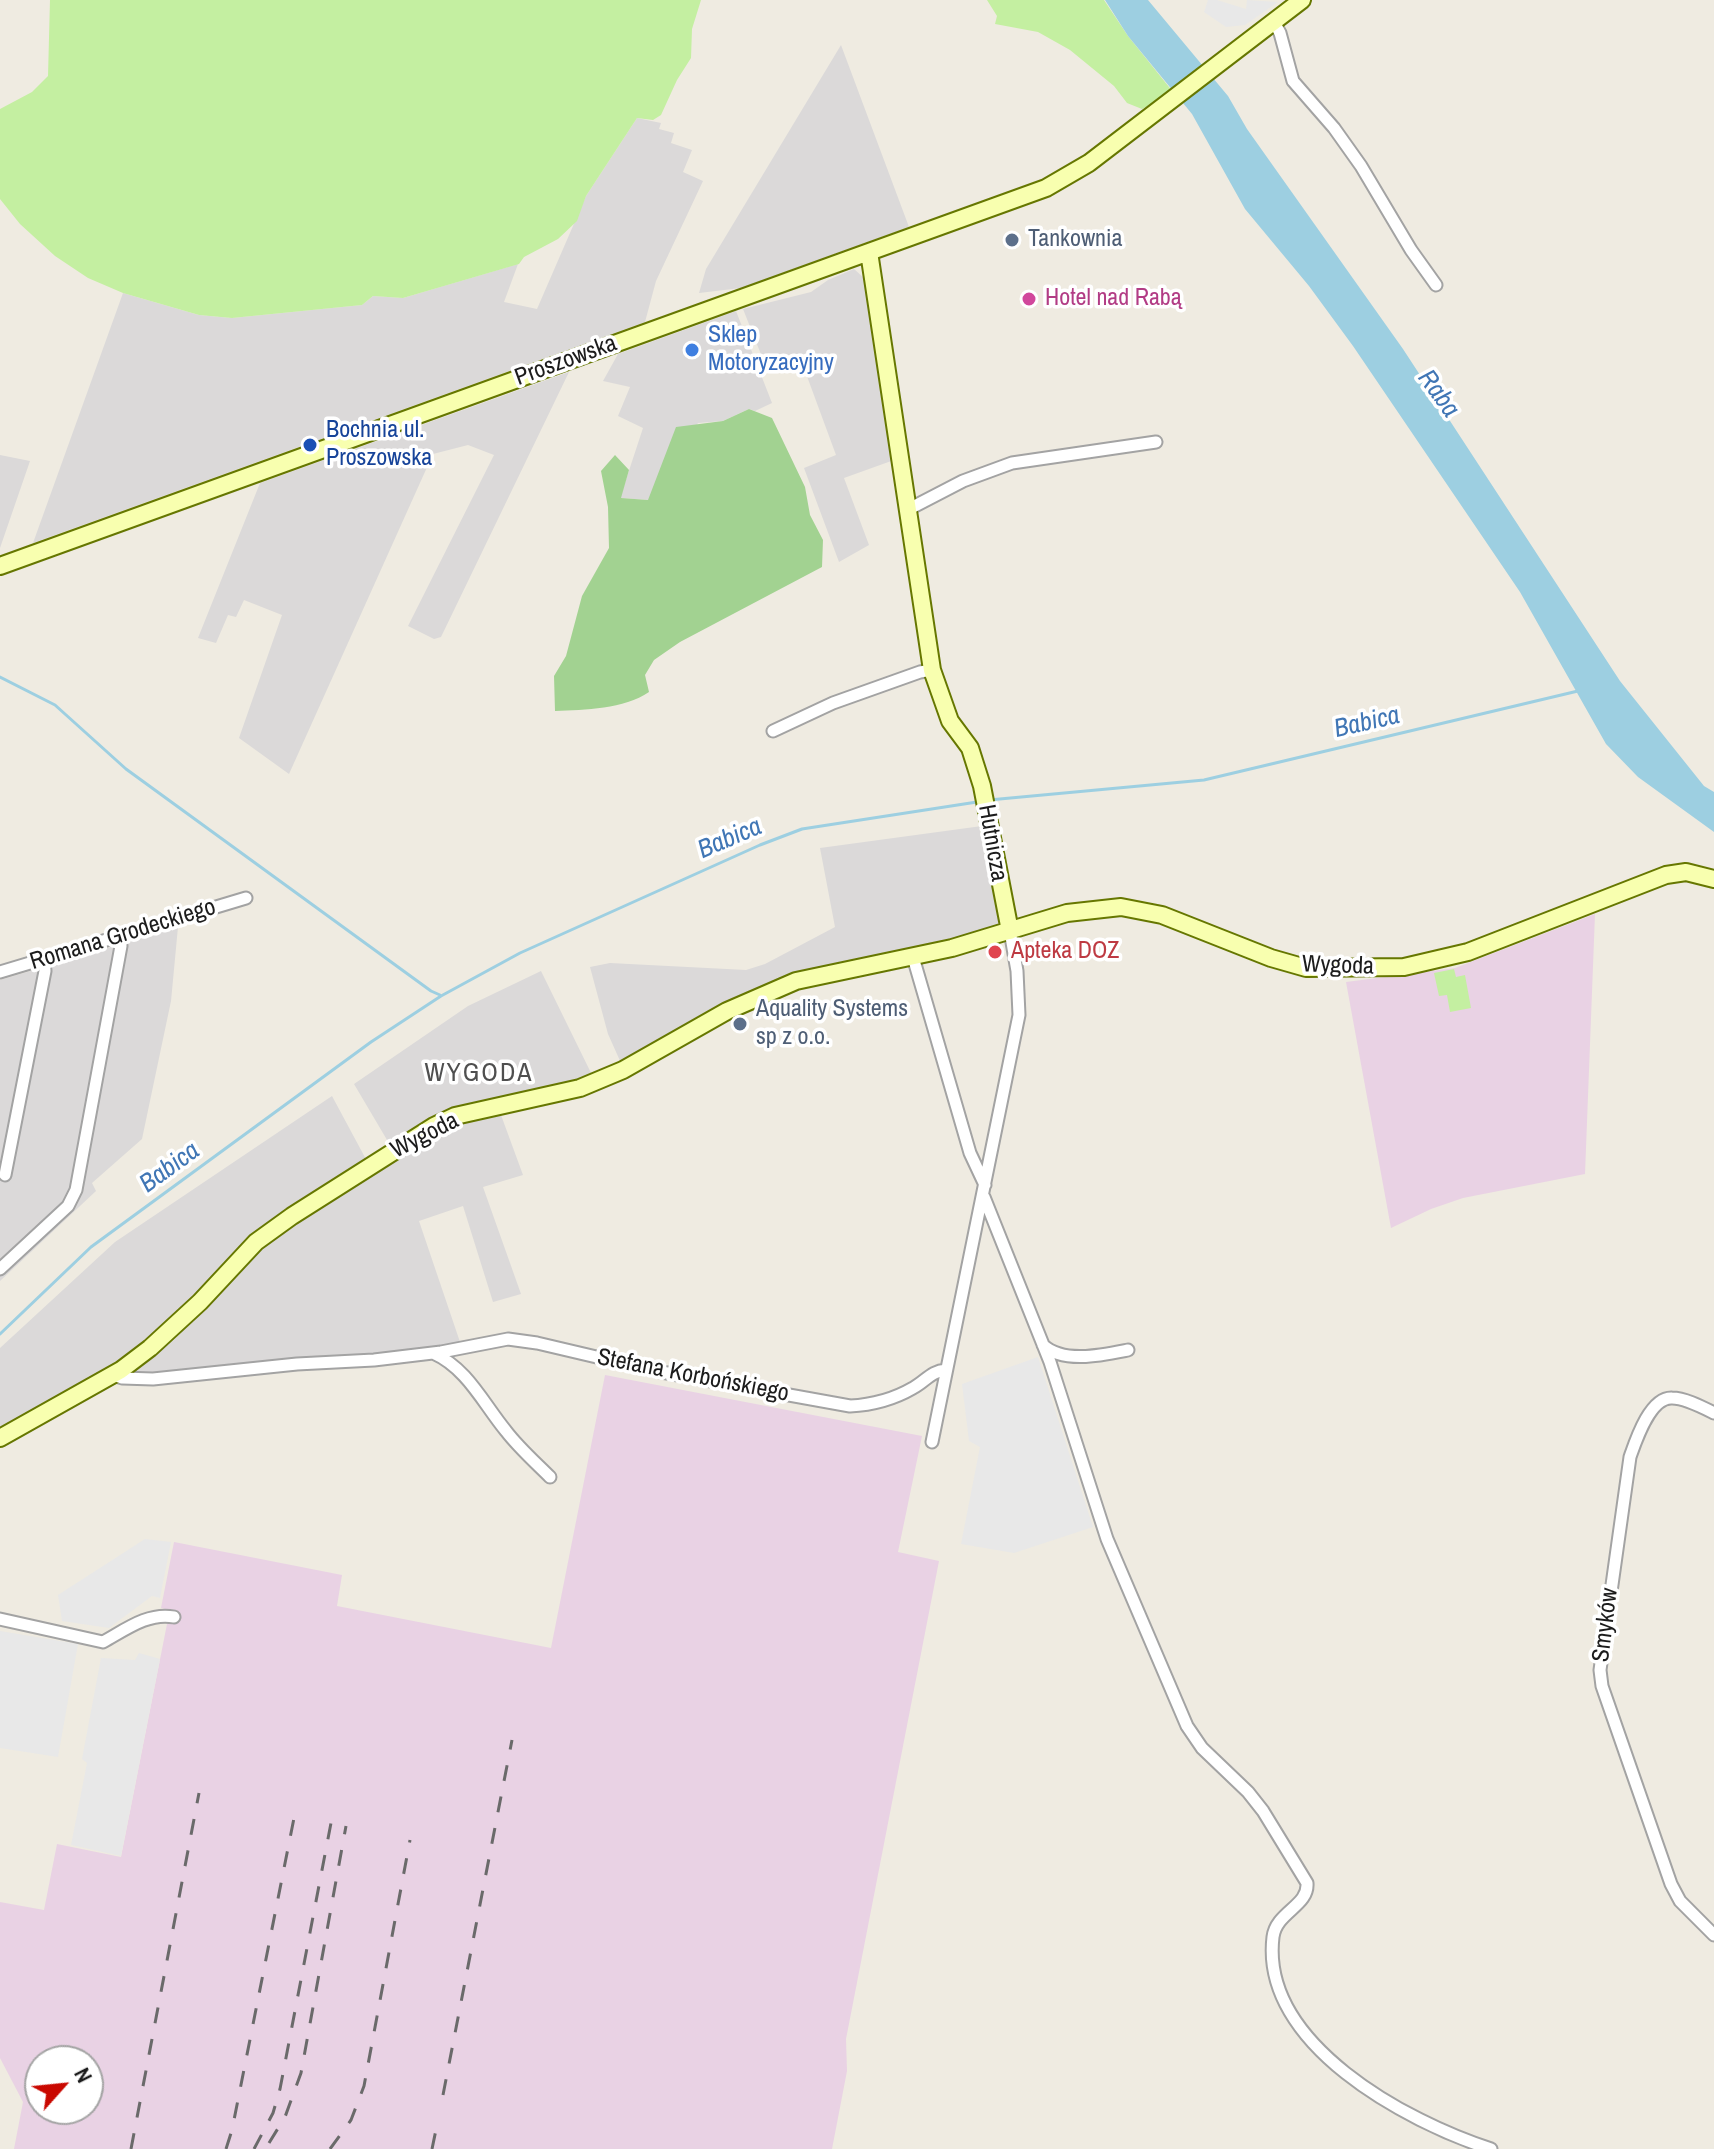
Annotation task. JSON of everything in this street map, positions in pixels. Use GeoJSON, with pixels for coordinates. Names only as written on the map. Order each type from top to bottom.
{"type":"FeatureCollection","features":[{"type":"Feature","properties":{"kind":"street","name":"Proszowska"},"geometry":{"type":"LineString","coordinates":[[0,566],[1058,182],[1123,137],[1302,0]]}},
{"type":"Feature","properties":{"kind":"street"},"geometry":{"type":"LineString","coordinates":[[1274,22],[1293,81],[1325,115],[1436,285]]}},
{"type":"Feature","properties":{"kind":"street","name":"Hutnicza"},"geometry":{"type":"LineString","coordinates":[[869,252],[932,670],[950,721],[970,748],[982,786],[1017,971],[1019,1015],[932,1442]]}},
{"type":"Feature","properties":{"kind":"street"},"geometry":{"type":"LineString","coordinates":[[909,509],[963,481],[1012,463],[1156,442]]}},
{"type":"Feature","properties":{"kind":"street"},"geometry":{"type":"LineString","coordinates":[[773,731],[833,703],[932,670]]}},
{"type":"Feature","properties":{"kind":"street","name":"Wygoda"},"geometry":{"type":"LineString","coordinates":[[0,1438],[113,1375],[150,1348],[200,1302],[256,1242],[434,1126],[455,1116],[580,1088],[623,1070],[727,1011],[796,981],[913,957],[1067,913],[1121,907],[1162,915],[1271,958],[1306,968],[1404,967],[1468,952],[1666,875],[1686,872],[1714,879]]}},
{"type":"Feature","properties":{"kind":"street","name":"Romana Grodeckiego"},"geometry":{"type":"LineString","coordinates":[[0,972],[246,898]]}},
{"type":"Feature","properties":{"kind":"street"},"geometry":{"type":"LineString","coordinates":[[0,1269],[68,1206],[76,1190],[121,946],[118,936]]}},
{"type":"Feature","properties":{"kind":"street"},"geometry":{"type":"LineString","coordinates":[[913,957],[970,1153],[1042,1345],[1107,1539],[1187,1726],[1202,1748],[1248,1792],[1263,1811],[1307,1883],[1305,1897],[1281,1917],[1273,1938],[1276,1973],[1285,2002],[1308,2039],[1330,2061],[1378,2096],[1462,2140],[1491,2149]]}},
{"type":"Feature","properties":{"kind":"street"},"geometry":{"type":"LineString","coordinates":[[5,1175],[45,971],[44,958]]}},
{"type":"Feature","properties":{"kind":"street","name":"Stefana Korbońskiego"},"geometry":{"type":"LineString","coordinates":[[113,1375],[153,1379],[297,1364],[374,1360],[508,1339],[656,1371],[850,1406],[870,1405],[913,1388],[936,1370],[946,1370]]}},
{"type":"Feature","properties":{"kind":"street"},"geometry":{"type":"LineString","coordinates":[[1042,1345],[1059,1354],[1094,1356],[1128,1350]]}},
{"type":"Feature","properties":{"kind":"street"},"geometry":{"type":"LineString","coordinates":[[432,1353],[461,1373],[508,1434],[550,1477]]}},
{"type":"Feature","properties":{"kind":"street","name":"Smyków"},"geometry":{"type":"LineString","coordinates":[[1714,1413],[1672,1397],[1653,1409],[1641,1427],[1630,1457],[1600,1670],[1602,1686],[1671,1884],[1680,1901],[1714,1935]]}},
{"type":"Feature","properties":{"kind":"street"},"geometry":{"type":"LineString","coordinates":[[0,1619],[103,1642],[146,1619],[164,1615],[174,1617]]}},
{"type":"Feature","properties":{"kind":"shaded area"},"geometry":{"type":"Polygon","coordinates":[[[1208,0],[1246,9],[1247,0],[1278,2],[1245,25],[1226,27],[1204,12],[1208,0]]]}},
{"type":"Feature","properties":{"kind":"shaded area"},"geometry":{"type":"Polygon","coordinates":[[[841,45],[909,227],[741,288],[699,293],[706,269],[841,45]]]}},
{"type":"Feature","properties":{"kind":"shaded area"},"geometry":{"type":"Polygon","coordinates":[[[637,118],[661,123],[659,129],[674,133],[671,143],[692,150],[683,172],[703,181],[656,281],[645,322],[33,543],[123,293],[199,315],[232,318],[362,305],[373,296],[403,298],[518,264],[504,302],[537,309],[586,196],[637,118]]]}},
{"type":"Feature","properties":{"kind":"shaded area"},"geometry":{"type":"Polygon","coordinates":[[[854,269],[864,278],[894,460],[844,478],[869,545],[839,562],[804,468],[836,455],[801,360],[768,372],[743,309],[811,292],[828,280],[854,269]]]}},
{"type":"Feature","properties":{"kind":"shaded area"},"geometry":{"type":"Polygon","coordinates":[[[736,311],[772,403],[723,421],[698,423],[649,500],[620,498],[643,428],[618,416],[630,387],[603,381],[618,354],[736,311]]]}},
{"type":"Feature","properties":{"kind":"shaded area"},"geometry":{"type":"Polygon","coordinates":[[[569,372],[441,637],[434,639],[408,626],[494,455],[468,445],[433,454],[289,774],[239,738],[282,615],[244,600],[236,617],[228,615],[216,643],[198,638],[260,483],[569,372]]]}},
{"type":"Feature","properties":{"kind":"shaded area"},"geometry":{"type":"Polygon","coordinates":[[[0,455],[30,461],[0,548],[0,455]]]}},
{"type":"Feature","properties":{"kind":"shaded area"},"geometry":{"type":"Polygon","coordinates":[[[982,826],[1001,926],[931,947],[816,968],[765,988],[621,1063],[608,1034],[590,967],[610,963],[746,970],[765,964],[835,927],[820,848],[982,826]]]}},
{"type":"Feature","properties":{"kind":"shaded area"},"geometry":{"type":"Polygon","coordinates":[[[1595,914],[1585,1174],[1463,1198],[1391,1228],[1346,982],[1455,968],[1595,914]]]}},
{"type":"Feature","properties":{"kind":"shaded area"},"geometry":{"type":"Polygon","coordinates":[[[178,927],[171,1001],[142,1139],[92,1183],[96,1191],[0,1281],[0,980],[178,927]]]}},
{"type":"Feature","properties":{"kind":"shaded area"},"geometry":{"type":"Polygon","coordinates":[[[541,971],[593,1077],[390,1145],[354,1084],[468,1006],[541,971]]]}},
{"type":"Feature","properties":{"kind":"shaded area"},"geometry":{"type":"Polygon","coordinates":[[[332,1096],[368,1163],[271,1222],[154,1336],[114,1369],[0,1434],[0,1348],[115,1242],[332,1096]]]}},
{"type":"Feature","properties":{"kind":"shaded area"},"geometry":{"type":"Polygon","coordinates":[[[501,1115],[523,1175],[483,1187],[521,1294],[493,1302],[463,1206],[419,1221],[460,1342],[418,1350],[339,1358],[132,1374],[136,1367],[174,1340],[248,1258],[275,1236],[447,1127],[501,1115]]]}},
{"type":"Feature","properties":{"kind":"shaded area"},"geometry":{"type":"Polygon","coordinates":[[[1038,1357],[1093,1527],[1014,1553],[961,1544],[980,1447],[969,1441],[962,1384],[1038,1357]]]}},
{"type":"Feature","properties":{"kind":"shaded area"},"geometry":{"type":"Polygon","coordinates":[[[605,1375],[922,1436],[898,1552],[939,1561],[846,2039],[847,2071],[832,2149],[14,2149],[23,2102],[0,2058],[0,1902],[44,1910],[57,1844],[121,1857],[167,1624],[172,1624],[174,1617],[174,1611],[161,1608],[174,1542],[342,1575],[337,1606],[551,1648],[605,1375]]]}},
{"type":"Feature","properties":{"kind":"shaded area"},"geometry":{"type":"Polygon","coordinates":[[[145,1539],[171,1542],[160,1598],[152,1596],[109,1628],[62,1621],[58,1595],[145,1539]]]}},
{"type":"Feature","properties":{"kind":"shaded area"},"geometry":{"type":"Polygon","coordinates":[[[0,1631],[78,1644],[58,1757],[0,1748],[0,1631]]]}},
{"type":"Feature","properties":{"kind":"shaded area"},"geometry":{"type":"Polygon","coordinates":[[[139,1653],[160,1659],[121,1856],[71,1845],[87,1763],[82,1759],[101,1658],[135,1660],[139,1653]]]}},
{"type":"Feature","properties":{"kind":"green space"},"geometry":{"type":"Polygon","coordinates":[[[50,0],[701,0],[692,29],[691,58],[661,115],[653,120],[637,118],[586,196],[577,221],[558,239],[524,257],[519,264],[403,298],[373,296],[362,305],[232,318],[199,315],[123,293],[88,278],[55,256],[20,224],[0,199],[0,109],[32,92],[48,76],[50,0]]]}},
{"type":"Feature","properties":{"kind":"green space"},"geometry":{"type":"Polygon","coordinates":[[[987,0],[1104,0],[1128,36],[1173,92],[1142,109],[1127,103],[1114,86],[1070,50],[1038,32],[995,24],[997,16],[987,0]]]}},
{"type":"Feature","properties":{"kind":"green space"},"geometry":{"type":"Polygon","coordinates":[[[749,409],[772,418],[805,487],[810,515],[823,540],[822,567],[680,642],[654,660],[645,675],[649,692],[639,698],[604,708],[555,711],[554,676],[566,656],[582,596],[609,548],[608,507],[601,471],[615,455],[629,470],[621,498],[648,500],[676,427],[723,421],[749,409]]]}},
{"type":"Feature","properties":{"kind":"green space"},"geometry":{"type":"Polygon","coordinates":[[[1454,969],[1456,977],[1465,975],[1471,1008],[1450,1012],[1447,995],[1439,996],[1434,973],[1454,969]]]}},
{"type":"Feature","properties":{"kind":"water"},"geometry":{"type":"Polygon","coordinates":[[[1105,0],[1148,0],[1228,96],[1247,129],[1403,349],[1620,681],[1704,786],[1714,792],[1714,832],[1638,777],[1606,744],[1520,592],[1353,346],[1309,286],[1245,209],[1192,114],[1128,36],[1105,0]]]}},
{"type":"Feature","properties":{"kind":"waterway"},"geometry":{"type":"LineString","coordinates":[[0,677],[55,705],[126,769],[440,995]]}},
{"type":"Feature","properties":{"kind":"waterway","name":"Babica"},"geometry":{"type":"LineString","coordinates":[[989,800],[1204,780],[1578,691]]}},
{"type":"Feature","properties":{"kind":"waterway","name":"Babica"},"geometry":{"type":"LineString","coordinates":[[0,1334],[91,1247],[371,1042],[441,996],[520,953],[802,829],[977,802]]}},
{"type":"Feature","properties":{"kind":"railway"},"geometry":{"type":"LineString","coordinates":[[443,2095],[512,1740]]}},
{"type":"Feature","properties":{"kind":"railway"},"geometry":{"type":"LineString","coordinates":[[131,2149],[199,1793]]}},
{"type":"Feature","properties":{"kind":"railway"},"geometry":{"type":"LineString","coordinates":[[226,2149],[295,1813]]}},
{"type":"Feature","properties":{"kind":"railway"},"geometry":{"type":"LineString","coordinates":[[254,2149],[273,2113],[280,2089],[331,1823]]}},
{"type":"Feature","properties":{"kind":"railway"},"geometry":{"type":"LineString","coordinates":[[269,2143],[285,2117],[301,2073],[346,1826]]}},
{"type":"Feature","properties":{"kind":"railway"},"geometry":{"type":"LineString","coordinates":[[330,2149],[351,2120],[364,2086],[410,1840]]}},
{"type":"Feature","properties":{"kind":"railway"},"geometry":{"type":"LineString","coordinates":[[432,2149],[438,2120]]}},
{"type":"Feature","properties":{"kind":"place","name":"Tankownia"},"geometry":{"type":"Point","coordinates":[1012,240]}},
{"type":"Feature","properties":{"kind":"place","name":"Hotel nad Rabą"},"geometry":{"type":"Point","coordinates":[1029,299]}},
{"type":"Feature","properties":{"kind":"place","name":"Sklep Motoryzacyjny"},"geometry":{"type":"Point","coordinates":[692,350]}},
{"type":"Feature","properties":{"kind":"place","name":"Bochnia ul. Proszowska"},"geometry":{"type":"Point","coordinates":[310,445]}},
{"type":"Feature","properties":{"kind":"place","name":"Apteka DOZ"},"geometry":{"type":"Point","coordinates":[995,952]}},
{"type":"Feature","properties":{"kind":"place","name":"Aquality Systems sp z o.o."},"geometry":{"type":"Point","coordinates":[740,1024]}},
{"type":"Feature","properties":{"kind":"district","name":"WYGODA"},"geometry":{"type":"Point","coordinates":[479,1074]}},
{"type":"Feature","properties":{"kind":"water label","name":"Raba"},"geometry":{"type":"Point","coordinates":[1438,394]}}]}
